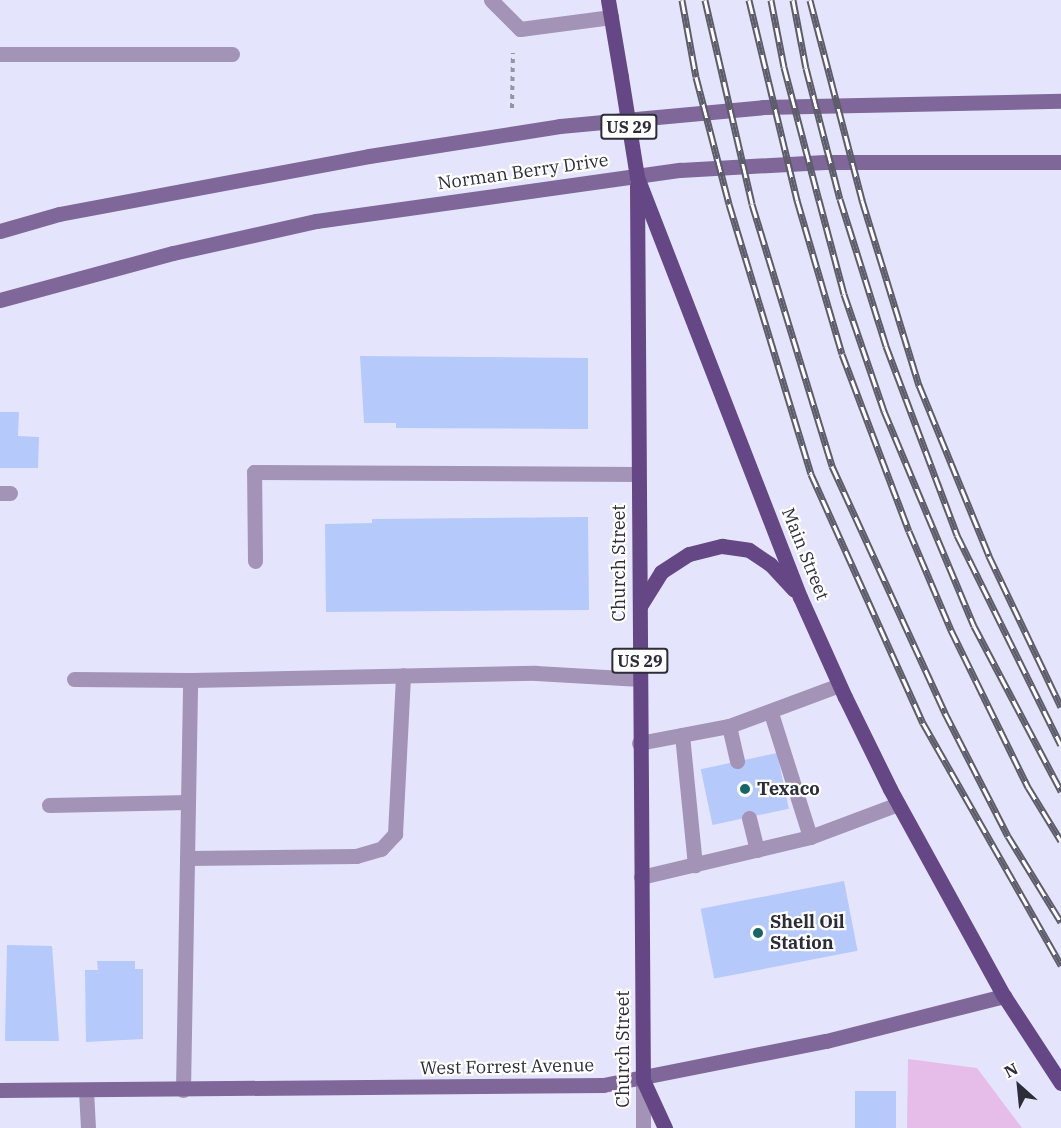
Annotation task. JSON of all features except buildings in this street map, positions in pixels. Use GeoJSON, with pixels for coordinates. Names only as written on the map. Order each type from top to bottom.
{"type":"FeatureCollection","features":[{"type":"Feature","properties":{"kind":"main road","name":"Main Street"},"geometry":{"type":"LineString","coordinates":[[608,0],[637,177],[800,597],[839,685],[898,804],[1004,996],[1061,1083]]}},
{"type":"Feature","properties":{"kind":"main road"},"geometry":{"type":"LineString","coordinates":[[0,231],[59,214],[300,169],[560,126],[763,106],[1061,101]]}},
{"type":"Feature","properties":{"kind":"main road","name":"Norman Berry Drive"},"geometry":{"type":"LineString","coordinates":[[0,300],[174,253],[316,221],[680,170],[825,162],[1061,162]]}},
{"type":"Feature","properties":{"kind":"main road","name":"Church Street"},"geometry":{"type":"LineString","coordinates":[[637,177],[639,743],[644,1080]]}},
{"type":"Feature","properties":{"kind":"main road"},"geometry":{"type":"LineString","coordinates":[[639,607],[661,572],[689,554],[722,546],[749,550],[770,564],[800,597]]}},
{"type":"Feature","properties":{"kind":"main road","name":"West Forrest Avenue"},"geometry":{"type":"LineString","coordinates":[[0,1090],[603,1085],[644,1080],[826,1041],[1004,996]]}},
{"type":"Feature","properties":{"kind":"main road","name":"US 29"},"geometry":{"type":"LineString","coordinates":[[644,1080],[665,1128]]}},
{"type":"Feature","properties":{"kind":"street"},"geometry":{"type":"LineString","coordinates":[[491,0],[520,29],[611,16]]}},
{"type":"Feature","properties":{"kind":"street"},"geometry":{"type":"LineString","coordinates":[[0,54],[232,54]]}},
{"type":"Feature","properties":{"kind":"street"},"geometry":{"type":"LineString","coordinates":[[255,561],[254,472],[638,474]]}},
{"type":"Feature","properties":{"kind":"street"},"geometry":{"type":"LineString","coordinates":[[74,679],[190,680],[536,673],[640,679]]}},
{"type":"Feature","properties":{"kind":"street"},"geometry":{"type":"LineString","coordinates":[[187,858],[356,856],[381,849],[395,834],[403,675]]}},
{"type":"Feature","properties":{"kind":"street"},"geometry":{"type":"LineString","coordinates":[[183,1090],[190,680]]}},
{"type":"Feature","properties":{"kind":"street"},"geometry":{"type":"LineString","coordinates":[[639,743],[729,726],[771,713],[839,685]]}},
{"type":"Feature","properties":{"kind":"street"},"geometry":{"type":"LineString","coordinates":[[771,713],[810,837]]}},
{"type":"Feature","properties":{"kind":"street"},"geometry":{"type":"LineString","coordinates":[[729,726],[737,761]]}},
{"type":"Feature","properties":{"kind":"street"},"geometry":{"type":"LineString","coordinates":[[682,735],[695,865]]}},
{"type":"Feature","properties":{"kind":"street"},"geometry":{"type":"LineString","coordinates":[[49,805],[188,802]]}},
{"type":"Feature","properties":{"kind":"street"},"geometry":{"type":"LineString","coordinates":[[641,877],[810,837],[898,804]]}},
{"type":"Feature","properties":{"kind":"street"},"geometry":{"type":"LineString","coordinates":[[749,818],[757,850]]}},
{"type":"Feature","properties":{"kind":"street","name":"Church Street"},"geometry":{"type":"LineString","coordinates":[[643,1128],[644,1080]]}},
{"type":"Feature","properties":{"kind":"street"},"geometry":{"type":"LineString","coordinates":[[86,1090],[88,1128]]}},
{"type":"Feature","properties":{"kind":"path"},"geometry":{"type":"LineString","coordinates":[[512,118],[513,49],[523,49]]}},
{"type":"Feature","properties":{"kind":"shaded area"},"geometry":{"type":"Polygon","coordinates":[[[0,0],[1061,0],[1061,1128],[0,1128],[0,0]]]}},
{"type":"Feature","properties":{"kind":"shaded area"},"geometry":{"type":"Polygon","coordinates":[[[908,1059],[977,1068],[1022,1128],[907,1128],[908,1059]]]}},
{"type":"Feature","properties":{"kind":"railway"},"geometry":{"type":"LineString","coordinates":[[682,0],[696,77],[729,204],[811,474],[923,723],[1061,965]]}},
{"type":"Feature","properties":{"kind":"railway"},"geometry":{"type":"LineString","coordinates":[[705,0],[752,204],[832,466],[945,713],[1008,836],[1061,922]]}},
{"type":"Feature","properties":{"kind":"railway"},"geometry":{"type":"LineString","coordinates":[[749,0],[797,200],[842,354],[909,531],[951,630],[1028,787],[1061,841]]}},
{"type":"Feature","properties":{"kind":"railway"},"geometry":{"type":"LineString","coordinates":[[771,0],[784,67],[844,294],[884,411],[974,626],[1061,791]]}},
{"type":"Feature","properties":{"kind":"railway"},"geometry":{"type":"LineString","coordinates":[[793,0],[806,68],[840,199],[886,346],[957,535],[1061,745]]}},
{"type":"Feature","properties":{"kind":"railway"},"geometry":{"type":"LineString","coordinates":[[810,0],[862,200],[919,385],[989,556],[1061,707]]}},
{"type":"Feature","properties":{"kind":"place","name":"Texaco"},"geometry":{"type":"Point","coordinates":[745,789]}},
{"type":"Feature","properties":{"kind":"place","name":"Shell Oil Station"},"geometry":{"type":"Point","coordinates":[758,933]}}]}
